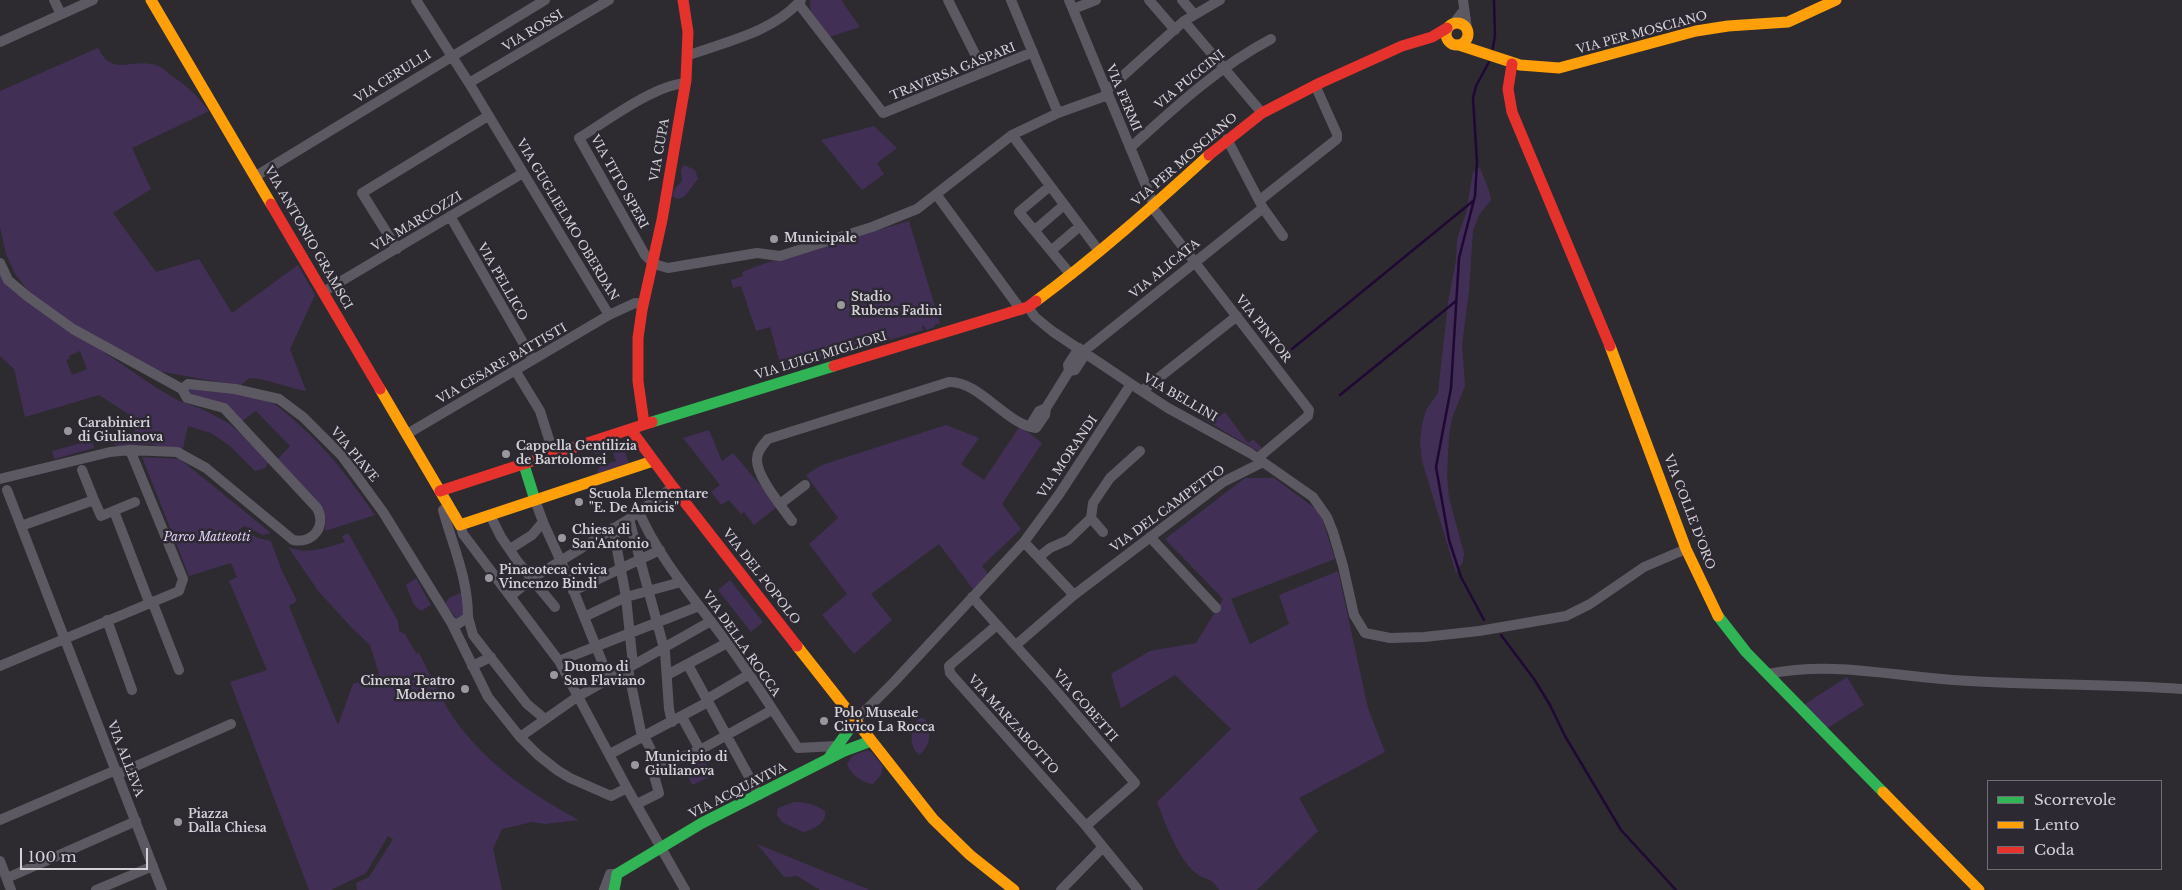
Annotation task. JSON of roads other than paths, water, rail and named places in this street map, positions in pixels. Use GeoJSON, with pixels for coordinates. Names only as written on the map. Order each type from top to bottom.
{"type":"FeatureCollection","features":[{"type":"Feature","properties":{"kind":"street"},"geometry":{"type":"LineString","coordinates":[[54,0],[61,14]]}},
{"type":"Feature","properties":{"kind":"street"},"geometry":{"type":"LineString","coordinates":[[0,42],[92,0]]}},
{"type":"Feature","properties":{"kind":"street","name":"VIA ANTONIO GRAMSCI"},"geometry":{"type":"LineString","coordinates":[[151,0],[460,524]]}},
{"type":"Feature","properties":{"kind":"street","name":"VIA GUGLIELMO OBERDAN"},"geometry":{"type":"LineString","coordinates":[[416,0],[469,83],[609,315],[635,303],[644,304]]}},
{"type":"Feature","properties":{"kind":"street","name":"VIA CERULLI"},"geometry":{"type":"LineString","coordinates":[[256,176],[545,0]]}},
{"type":"Feature","properties":{"kind":"street","name":"VIA ROSSI"},"geometry":{"type":"LineString","coordinates":[[469,83],[609,0]]}},
{"type":"Feature","properties":{"kind":"street","name":"VIA CUPA"},"geometry":{"type":"LineString","coordinates":[[644,304],[654,264],[686,83],[689,55],[688,15],[683,0]]}},
{"type":"Feature","properties":{"kind":"street"},"geometry":{"type":"LineString","coordinates":[[948,0],[984,72]]}},
{"type":"Feature","properties":{"kind":"street"},"geometry":{"type":"LineString","coordinates":[[1011,0],[1058,113]]}},
{"type":"Feature","properties":{"kind":"street"},"geometry":{"type":"LineString","coordinates":[[1071,5],[1096,0]]}},
{"type":"Feature","properties":{"kind":"street"},"geometry":{"type":"LineString","coordinates":[[1149,0],[1175,30]]}},
{"type":"Feature","properties":{"kind":"street"},"geometry":{"type":"LineString","coordinates":[[1182,0],[1194,14]]}},
{"type":"Feature","properties":{"kind":"street"},"geometry":{"type":"LineString","coordinates":[[654,264],[668,268],[757,253],[780,256],[897,218],[917,209],[1012,135],[1058,113],[1107,93],[1184,21],[1220,0]]}},
{"type":"Feature","properties":{"kind":"street","name":"VIA PER MOSCIANO"},"geometry":{"type":"LineString","coordinates":[[1432,37],[1512,64],[1536,68],[1569,66],[1696,31],[1728,26],[1788,22],[1836,0]]}},
{"type":"Feature","properties":{"kind":"street"},"geometry":{"type":"LineString","coordinates":[[689,55],[770,25],[784,17],[800,2]]}},
{"type":"Feature","properties":{"kind":"street","name":"TRAVERSA GASPARI"},"geometry":{"type":"LineString","coordinates":[[800,2],[883,113],[1033,52]]}},
{"type":"Feature","properties":{"kind":"street","name":"VIA FERMI"},"geometry":{"type":"LineString","coordinates":[[1071,5],[1153,206]]}},
{"type":"Feature","properties":{"kind":"street"},"geometry":{"type":"LineString","coordinates":[[1464,5],[1467,31],[1465,42],[1454,43],[1446,36],[1464,5]]}},
{"type":"Feature","properties":{"kind":"street"},"geometry":{"type":"LineString","coordinates":[[1184,21],[1262,113]]}},
{"type":"Feature","properties":{"kind":"street"},"geometry":{"type":"LineString","coordinates":[[1451,25],[1461,24],[1482,54]]}},
{"type":"Feature","properties":{"kind":"street","name":"VIA PER MOSCIANO"},"geometry":{"type":"LineString","coordinates":[[1024,308],[1072,275],[1153,206],[1227,139],[1262,113],[1315,85],[1402,46],[1432,37],[1451,25]]}},
{"type":"Feature","properties":{"kind":"street","name":"VIA PUCCINI"},"geometry":{"type":"LineString","coordinates":[[1130,148],[1177,104],[1222,68],[1271,39]]}},
{"type":"Feature","properties":{"kind":"street","name":"VIA COLLE D'ORO"},"geometry":{"type":"LineString","coordinates":[[1512,64],[1508,89],[1512,112],[1620,369],[1686,549],[1720,620],[1768,674],[1980,890]]}},
{"type":"Feature","properties":{"kind":"street","name":"VIA TITO SPERI"},"geometry":{"type":"LineString","coordinates":[[654,264],[645,255],[578,138],[656,92],[677,84],[686,83]]}},
{"type":"Feature","properties":{"kind":"street","name":"VIA ALICATA"},"geometry":{"type":"LineString","coordinates":[[780,504],[758,469],[757,458],[760,448],[768,439],[949,382],[962,383],[1018,421],[1030,426],[1038,411],[1046,408],[1069,371],[1075,370],[1083,351],[1194,262],[1337,139],[1337,134],[1315,85]]}},
{"type":"Feature","properties":{"kind":"street"},"geometry":{"type":"LineString","coordinates":[[397,249],[362,192],[488,116]]}},
{"type":"Feature","properties":{"kind":"street"},"geometry":{"type":"LineString","coordinates":[[1012,135],[1099,251]]}},
{"type":"Feature","properties":{"kind":"street"},"geometry":{"type":"LineString","coordinates":[[1227,139],[1261,204],[1283,236]]}},
{"type":"Feature","properties":{"kind":"street","name":"VIA MARCOZZI"},"geometry":{"type":"LineString","coordinates":[[323,292],[523,173]]}},
{"type":"Feature","properties":{"kind":"street"},"geometry":{"type":"LineString","coordinates":[[1050,186],[1019,212],[1072,275]]}},
{"type":"Feature","properties":{"kind":"street","name":"VIA BELLINI"},"geometry":{"type":"LineString","coordinates":[[936,194],[1024,308],[1083,351],[1168,408],[1260,460]]}},
{"type":"Feature","properties":{"kind":"street"},"geometry":{"type":"LineString","coordinates":[[1035,230],[1064,205]]}},
{"type":"Feature","properties":{"kind":"street","name":"VIA PINTOR"},"geometry":{"type":"LineString","coordinates":[[1153,206],[1309,410],[1308,416],[1260,460]]}},
{"type":"Feature","properties":{"kind":"street","name":"VIA PELLICO"},"geometry":{"type":"LineString","coordinates":[[450,216],[533,360]]}},
{"type":"Feature","properties":{"kind":"street"},"geometry":{"type":"LineString","coordinates":[[1052,250],[1080,226]]}},
{"type":"Feature","properties":{"kind":"street"},"geometry":{"type":"LineString","coordinates":[[0,263],[8,280],[73,329],[182,389],[186,398],[224,408],[317,508],[321,519],[319,529],[305,542],[293,540],[206,468],[177,452],[130,450],[91,456],[0,479]]}},
{"type":"Feature","properties":{"kind":"street"},"geometry":{"type":"LineString","coordinates":[[644,304],[637,356],[644,423]]}},
{"type":"Feature","properties":{"kind":"street","name":"VIA LUIGI MIGLIORI"},"geometry":{"type":"LineString","coordinates":[[440,491],[631,430],[644,423],[1024,308]]}},
{"type":"Feature","properties":{"kind":"street","name":"VIA CESARE BATTISTI"},"geometry":{"type":"LineString","coordinates":[[407,434],[609,315]]}},
{"type":"Feature","properties":{"kind":"street"},"geometry":{"type":"LineString","coordinates":[[1142,391],[1237,316]]}},
{"type":"Feature","properties":{"kind":"street"},"geometry":{"type":"LineString","coordinates":[[516,370],[540,411],[554,455]]}},
{"type":"Feature","properties":{"kind":"street","name":"VIA PIAVE"},"geometry":{"type":"LineString","coordinates":[[182,389],[188,384],[235,389],[279,399],[303,417],[342,456],[383,512],[451,622],[488,697],[520,737],[538,756],[570,778],[612,796],[627,788]]}},
{"type":"Feature","properties":{"kind":"street","name":"VIA MORANDI"},"geometry":{"type":"LineString","coordinates":[[1024,542],[1060,493],[1131,384]]}},
{"type":"Feature","properties":{"kind":"street","name":"VIA DEL POPOLO"},"geometry":{"type":"LineString","coordinates":[[631,430],[673,487],[933,819],[970,854],[1014,890]]}},
{"type":"Feature","properties":{"kind":"street"},"geometry":{"type":"LineString","coordinates":[[0,666],[178,591],[183,579],[130,450]]}},
{"type":"Feature","properties":{"kind":"street"},"geometry":{"type":"LineString","coordinates":[[1039,557],[1050,548],[1068,540],[1091,518],[1093,503],[1110,478],[1140,451]]}},
{"type":"Feature","properties":{"kind":"street"},"geometry":{"type":"LineString","coordinates":[[1260,460],[1306,491],[1319,504],[1333,532],[1344,566],[1354,615],[1365,633],[1390,638],[1424,637],[1479,631],[1566,616],[1590,604],[1644,567],[1686,549]]}},
{"type":"Feature","properties":{"kind":"street","name":"VIA DEL CAMPETTO"},"geometry":{"type":"LineString","coordinates":[[1016,646],[1074,595],[1150,537],[1223,482],[1260,460]]}},
{"type":"Feature","properties":{"kind":"street"},"geometry":{"type":"LineString","coordinates":[[460,524],[653,461]]}},
{"type":"Feature","properties":{"kind":"street"},"geometry":{"type":"LineString","coordinates":[[524,465],[543,522],[609,679]]}},
{"type":"Feature","properties":{"kind":"street"},"geometry":{"type":"LineString","coordinates":[[82,470],[101,516],[136,502]]}},
{"type":"Feature","properties":{"kind":"street"},"geometry":{"type":"LineString","coordinates":[[792,521],[780,504],[805,485]]}},
{"type":"Feature","properties":{"kind":"street"},"geometry":{"type":"LineString","coordinates":[[511,596],[531,579],[630,519],[673,487]]}},
{"type":"Feature","properties":{"kind":"street","name":"VIA ALLEVA"},"geometry":{"type":"LineString","coordinates":[[7,490],[162,890]]}},
{"type":"Feature","properties":{"kind":"street"},"geometry":{"type":"LineString","coordinates":[[440,491],[443,510],[466,583],[468,617],[471,630],[527,704],[545,719]]}},
{"type":"Feature","properties":{"kind":"street"},"geometry":{"type":"LineString","coordinates":[[21,526],[94,500]]}},
{"type":"Feature","properties":{"kind":"street"},"geometry":{"type":"LineString","coordinates":[[443,510],[460,524],[462,534],[559,661],[627,788],[685,890]]}},
{"type":"Feature","properties":{"kind":"street"},"geometry":{"type":"LineString","coordinates":[[114,511],[179,670]]}},
{"type":"Feature","properties":{"kind":"street","name":"VIA DELLA ROCCA"},"geometry":{"type":"LineString","coordinates":[[639,512],[660,550],[681,582],[727,643],[798,748],[840,748]]}},
{"type":"Feature","properties":{"kind":"street"},"geometry":{"type":"LineString","coordinates":[[490,515],[501,538],[531,579],[555,607]]}},
{"type":"Feature","properties":{"kind":"street"},"geometry":{"type":"LineString","coordinates":[[1091,518],[1103,532]]}},
{"type":"Feature","properties":{"kind":"street"},"geometry":{"type":"LineString","coordinates":[[630,519],[664,648],[669,709],[700,750]]}},
{"type":"Feature","properties":{"kind":"street"},"geometry":{"type":"LineString","coordinates":[[510,549],[532,535],[543,522]]}},
{"type":"Feature","properties":{"kind":"street"},"geometry":{"type":"LineString","coordinates":[[455,550],[455,536],[460,524]]}},
{"type":"Feature","properties":{"kind":"street"},"geometry":{"type":"LineString","coordinates":[[613,528],[626,597],[631,667],[642,737],[647,742],[659,766]]}},
{"type":"Feature","properties":{"kind":"street"},"geometry":{"type":"LineString","coordinates":[[1150,537],[1216,608]]}},
{"type":"Feature","properties":{"kind":"street"},"geometry":{"type":"LineString","coordinates":[[859,725],[894,683],[1024,542],[1074,595]]}},
{"type":"Feature","properties":{"kind":"street"},"geometry":{"type":"LineString","coordinates":[[573,591],[660,550]]}},
{"type":"Feature","properties":{"kind":"street"},"geometry":{"type":"LineString","coordinates":[[584,617],[626,597],[681,582]]}},
{"type":"Feature","properties":{"kind":"street","name":"VIA GOBETTI"},"geometry":{"type":"LineString","coordinates":[[972,597],[1135,783],[1086,826]]}},
{"type":"Feature","properties":{"kind":"street"},"geometry":{"type":"LineString","coordinates":[[559,661],[699,606]]}},
{"type":"Feature","properties":{"kind":"street"},"geometry":{"type":"LineString","coordinates":[[451,622],[458,624],[468,617]]}},
{"type":"Feature","properties":{"kind":"street"},"geometry":{"type":"LineString","coordinates":[[107,620],[132,690]]}},
{"type":"Feature","properties":{"kind":"street"},"geometry":{"type":"LineString","coordinates":[[520,737],[544,722],[545,719],[577,697],[711,621]]}},
{"type":"Feature","properties":{"kind":"street","name":"VIA MARZABOTTO"},"geometry":{"type":"LineString","coordinates":[[997,625],[949,666],[950,674],[1086,826],[1138,890]]}},
{"type":"Feature","properties":{"kind":"street"},"geometry":{"type":"LineString","coordinates":[[667,675],[727,643]]}},
{"type":"Feature","properties":{"kind":"street"},"geometry":{"type":"LineString","coordinates":[[472,666],[491,657]]}},
{"type":"Feature","properties":{"kind":"street"},"geometry":{"type":"LineString","coordinates":[[688,665],[760,795]]}},
{"type":"Feature","properties":{"kind":"street"},"geometry":{"type":"LineString","coordinates":[[1768,674],[1793,669],[1828,668],[1874,670],[1942,679],[2182,689]]}},
{"type":"Feature","properties":{"kind":"street"},"geometry":{"type":"LineString","coordinates":[[610,754],[677,720],[706,703],[707,699],[748,675]]}},
{"type":"Feature","properties":{"kind":"street"},"geometry":{"type":"LineString","coordinates":[[839,699],[840,748]]}},
{"type":"Feature","properties":{"kind":"street"},"geometry":{"type":"LineString","coordinates":[[637,804],[659,793],[653,772],[659,766],[700,750],[772,710]]}},
{"type":"Feature","properties":{"kind":"street"},"geometry":{"type":"LineString","coordinates":[[0,820],[232,724]]}},
{"type":"Feature","properties":{"kind":"street","name":"VIA ACQUAVIVA"},"geometry":{"type":"LineString","coordinates":[[617,874],[661,846],[827,761],[840,748],[854,742],[859,725]]}},
{"type":"Feature","properties":{"kind":"street","name":"VIA ACQUAVIVA"},"geometry":{"type":"LineString","coordinates":[[840,748],[871,741]]}},
{"type":"Feature","properties":{"kind":"street"},"geometry":{"type":"LineString","coordinates":[[6,878],[136,821]]}},
{"type":"Feature","properties":{"kind":"street"},"geometry":{"type":"LineString","coordinates":[[1061,890],[1102,848]]}},
{"type":"Feature","properties":{"kind":"street"},"geometry":{"type":"LineString","coordinates":[[0,861],[11,890]]}},
{"type":"Feature","properties":{"kind":"street"},"geometry":{"type":"LineString","coordinates":[[96,890],[153,866]]}},
{"type":"Feature","properties":{"kind":"street"},"geometry":{"type":"LineString","coordinates":[[604,890],[610,874],[617,874],[614,890]]}},
{"type":"Feature","properties":{"kind":"waterway"},"geometry":{"type":"LineString","coordinates":[[1492,52],[1495,36],[1494,0]]}},
{"type":"Feature","properties":{"kind":"waterway"},"geometry":{"type":"LineString","coordinates":[[1484,620],[1461,577],[1449,540],[1436,467],[1451,388],[1459,258],[1475,196],[1477,162],[1473,98],[1476,86],[1489,62]]}},
{"type":"Feature","properties":{"kind":"waterway"},"geometry":{"type":"LineString","coordinates":[[1292,349],[1473,201]]}},
{"type":"Feature","properties":{"kind":"waterway"},"geometry":{"type":"LineString","coordinates":[[1340,395],[1456,301]]}},
{"type":"Feature","properties":{"kind":"waterway"},"geometry":{"type":"LineString","coordinates":[[1501,635],[1534,679],[1550,705],[1565,736],[1621,830],[1676,890]]}},
{"type":"Feature","properties":{"kind":"place","name":"Municipale"},"geometry":{"type":"Point","coordinates":[774,239]}},
{"type":"Feature","properties":{"kind":"place","name":"Stadio Rubens Fadini"},"geometry":{"type":"Point","coordinates":[841,305]}},
{"type":"Feature","properties":{"kind":"place","name":"Carabinieri di Giulianova"},"geometry":{"type":"Point","coordinates":[68,431]}},
{"type":"Feature","properties":{"kind":"place","name":"Cappella Gentilizia de Bartolomei"},"geometry":{"type":"Point","coordinates":[506,454]}},
{"type":"Feature","properties":{"kind":"place","name":"Scuola Elementare \"E. De Amicis\""},"geometry":{"type":"Point","coordinates":[579,502]}},
{"type":"Feature","properties":{"kind":"place","name":"Chiesa di San'Antonio"},"geometry":{"type":"Point","coordinates":[562,538]}},
{"type":"Feature","properties":{"kind":"place","name":"Pinacoteca civica Vincenzo Bindi"},"geometry":{"type":"Point","coordinates":[489,578]}},
{"type":"Feature","properties":{"kind":"place","name":"Duomo di San Flaviano"},"geometry":{"type":"Point","coordinates":[554,675]}},
{"type":"Feature","properties":{"kind":"place","name":"Cinema Teatro Moderno"},"geometry":{"type":"Point","coordinates":[465,689]}},
{"type":"Feature","properties":{"kind":"place","name":"Polo Museale Civico La Rocca"},"geometry":{"type":"Point","coordinates":[824,721]}},
{"type":"Feature","properties":{"kind":"place","name":"Municipio di Giulianova"},"geometry":{"type":"Point","coordinates":[635,765]}},
{"type":"Feature","properties":{"kind":"place","name":"Piazza Dalla Chiesa"},"geometry":{"type":"Point","coordinates":[178,822]}},
{"type":"Feature","properties":{"kind":"park label","name":"Parco Matteotti"},"geometry":{"type":"Point","coordinates":[207,538]}}]}
